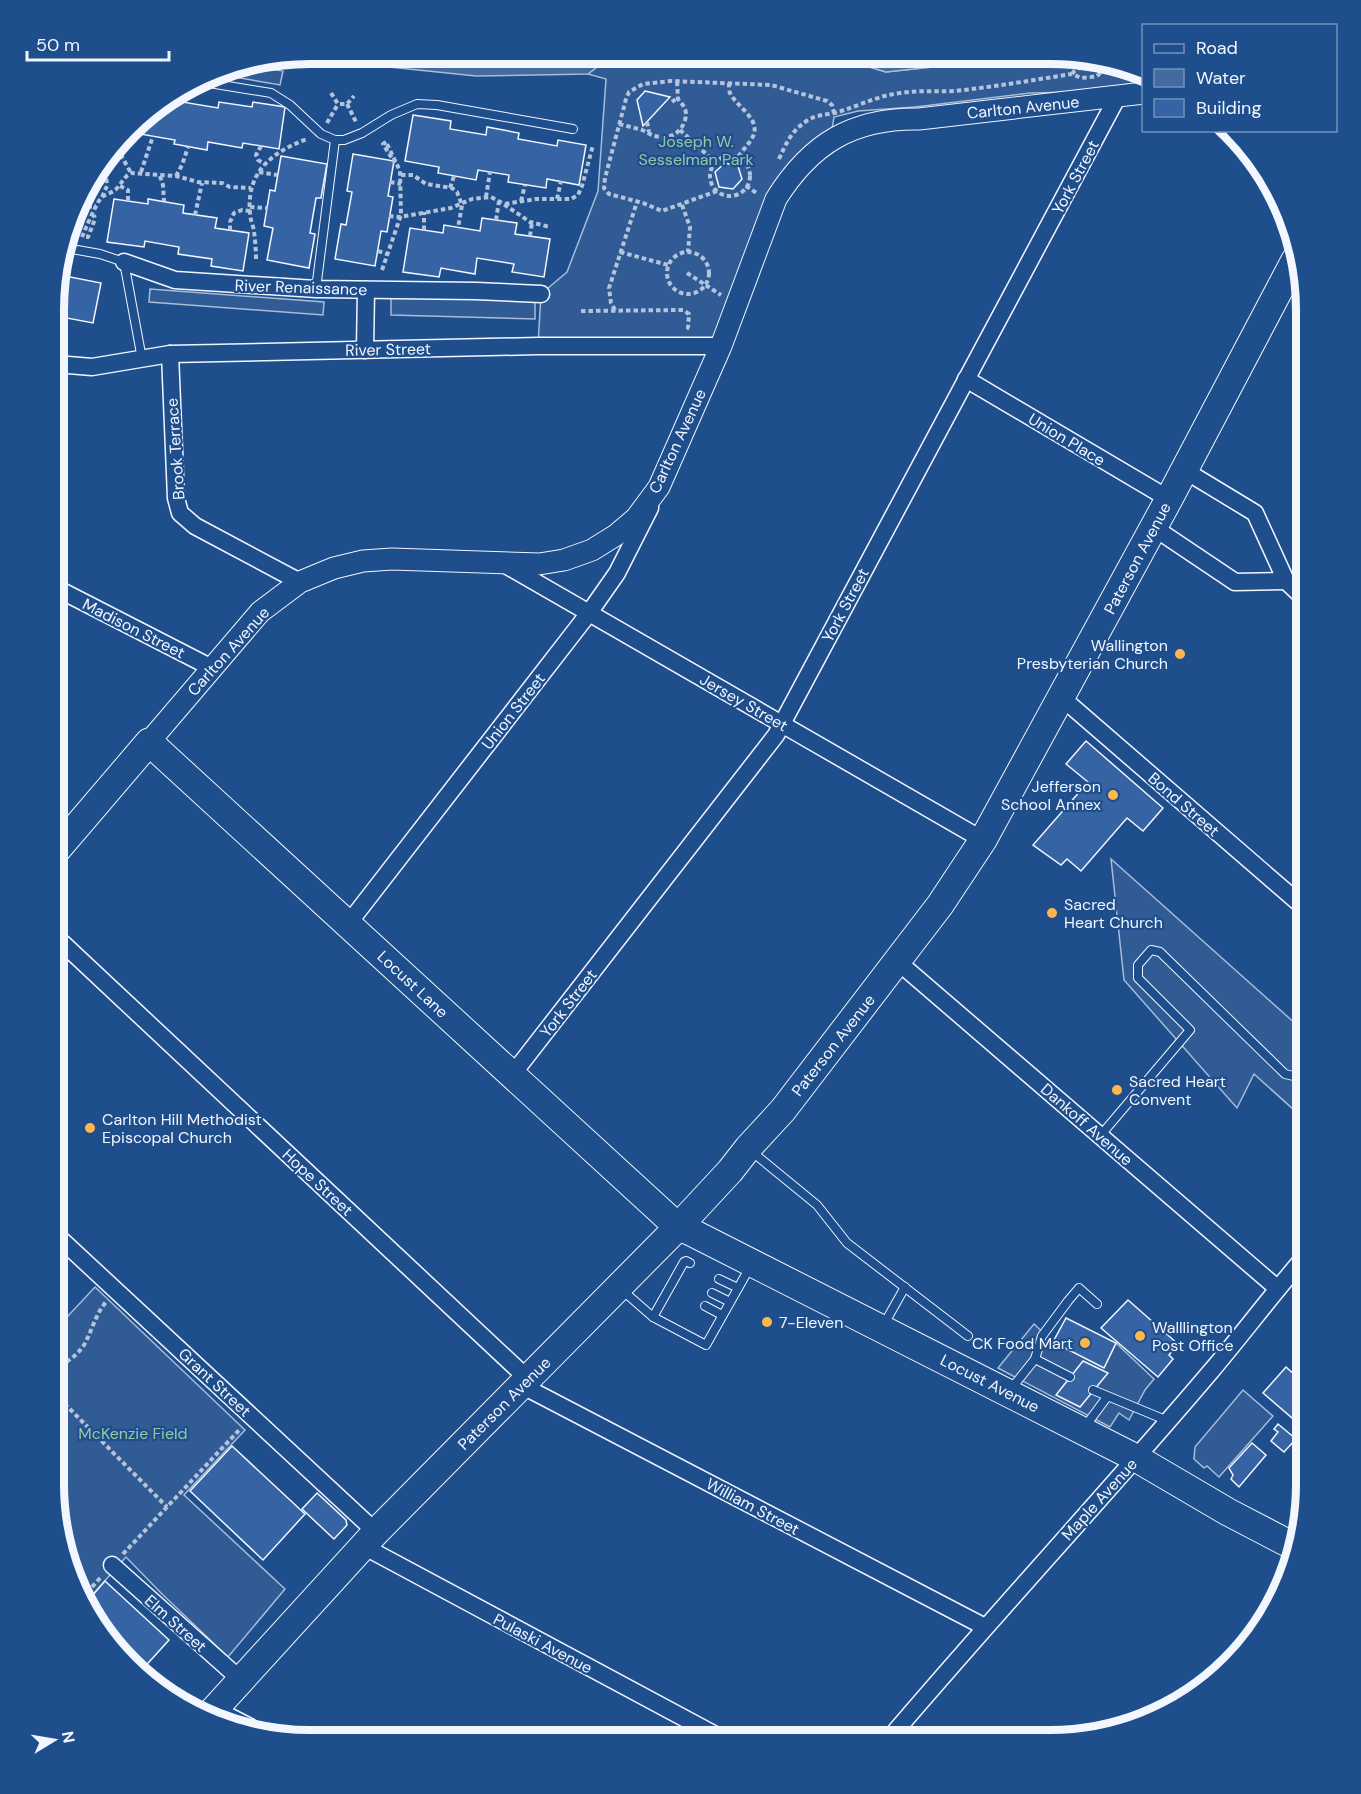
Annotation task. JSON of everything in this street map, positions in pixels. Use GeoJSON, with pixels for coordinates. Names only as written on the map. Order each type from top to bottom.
{"type":"FeatureCollection","features":[{"type":"Feature","properties":{"kind":"main road","name":"Paterson Avenue"},"geometry":{"type":"LineString","coordinates":[[214,1710],[369,1539],[678,1227],[730,1171],[783,1110],[940,904],[983,840],[1154,527],[1292,265]]}},
{"type":"Feature","properties":{"kind":"main road","name":"Locust Lane"},"geometry":{"type":"LineString","coordinates":[[149,741],[678,1227]]}},
{"type":"Feature","properties":{"kind":"main road","name":"Carlton Avenue"},"geometry":{"type":"LineString","coordinates":[[64,841],[149,741]]}},
{"type":"Feature","properties":{"kind":"main road","name":"Locust Avenue"},"geometry":{"type":"LineString","coordinates":[[678,1227],[1136,1458],[1228,1512],[1289,1544]]}},
{"type":"Feature","properties":{"kind":"street","name":"Carlton Avenue"},"geometry":{"type":"LineString","coordinates":[[149,741],[260,612],[300,582],[334,568],[363,561],[392,559],[504,564],[547,563],[564,560],[592,550],[616,535],[636,518],[658,487],[721,346],[776,199],[790,177],[809,156],[830,141],[853,129],[901,118],[919,119],[1142,93]]}},
{"type":"Feature","properties":{"kind":"street","name":"York Street"},"geometry":{"type":"LineString","coordinates":[[512,1075],[776,735],[1118,96]]}},
{"type":"Feature","properties":{"kind":"street","name":"River Renaissance"},"geometry":{"type":"LineString","coordinates":[[124,262],[176,280],[316,289],[541,294]]}},
{"type":"Feature","properties":{"kind":"street"},"geometry":{"type":"LineString","coordinates":[[365,350],[366,290]]}},
{"type":"Feature","properties":{"kind":"street","name":"River Street"},"geometry":{"type":"LineString","coordinates":[[64,365],[92,367],[170,354],[538,346],[721,346]]}},
{"type":"Feature","properties":{"kind":"street","name":"Brook Terrace"},"geometry":{"type":"LineString","coordinates":[[170,354],[176,498],[180,513],[195,526],[300,582]]}},
{"type":"Feature","properties":{"kind":"street","name":"Union Place"},"geometry":{"type":"LineString","coordinates":[[966,379],[1169,499]]}},
{"type":"Feature","properties":{"kind":"street"},"geometry":{"type":"LineString","coordinates":[[1184,470],[1255,513],[1286,581],[1296,591]]}},
{"type":"Feature","properties":{"kind":"street","name":"Union Street"},"geometry":{"type":"LineString","coordinates":[[348,924],[589,613],[617,573],[641,529],[658,487]]}},
{"type":"Feature","properties":{"kind":"street"},"geometry":{"type":"LineString","coordinates":[[1154,527],[1234,582],[1286,581]]}},
{"type":"Feature","properties":{"kind":"street","name":"Jersey Street"},"geometry":{"type":"LineString","coordinates":[[504,564],[983,840]]}},
{"type":"Feature","properties":{"kind":"street","name":"Madison Street"},"geometry":{"type":"LineString","coordinates":[[64,592],[212,668]]}},
{"type":"Feature","properties":{"kind":"street","name":"Bond Street"},"geometry":{"type":"LineString","coordinates":[[1061,697],[1296,900]]}},
{"type":"Feature","properties":{"kind":"street","name":"Hope Street"},"geometry":{"type":"LineString","coordinates":[[64,945],[525,1382]]}},
{"type":"Feature","properties":{"kind":"street","name":"Dankoff Avenue"},"geometry":{"type":"LineString","coordinates":[[897,961],[1278,1288]]}},
{"type":"Feature","properties":{"kind":"street","name":"Grant Street"},"geometry":{"type":"LineString","coordinates":[[64,1242],[252,1417],[369,1539]]}},
{"type":"Feature","properties":{"kind":"street","name":"Maple Avenue"},"geometry":{"type":"LineString","coordinates":[[897,1730],[1214,1369],[1296,1266]]}},
{"type":"Feature","properties":{"kind":"street","name":"William Street"},"geometry":{"type":"LineString","coordinates":[[525,1382],[985,1627]]}},
{"type":"Feature","properties":{"kind":"street","name":"Pulaski Avenue"},"geometry":{"type":"LineString","coordinates":[[369,1539],[707,1730]]}},
{"type":"Feature","properties":{"kind":"street","name":"Elm Street"},"geometry":{"type":"LineString","coordinates":[[112,1565],[241,1680]]}},
{"type":"Feature","properties":{"kind":"lane"},"geometry":{"type":"LineString","coordinates":[[215,84],[271,93],[290,105],[321,134],[335,140],[344,140],[362,133],[391,115],[417,104],[437,105],[573,129]]}},
{"type":"Feature","properties":{"kind":"lane"},"geometry":{"type":"LineString","coordinates":[[316,289],[335,140]]}},
{"type":"Feature","properties":{"kind":"lane","name":"River Renaissance"},"geometry":{"type":"LineString","coordinates":[[72,249],[100,254],[124,262]]}},
{"type":"Feature","properties":{"kind":"lane"},"geometry":{"type":"LineString","coordinates":[[124,262],[142,359]]}},
{"type":"Feature","properties":{"kind":"lane"},"geometry":{"type":"LineString","coordinates":[[1100,1136],[1190,1030],[1138,978],[1138,965],[1151,950],[1160,952],[1285,1074],[1296,1077]]}},
{"type":"Feature","properties":{"kind":"lane"},"geometry":{"type":"LineString","coordinates":[[748,1149],[817,1205],[848,1243],[968,1336]]}},
{"type":"Feature","properties":{"kind":"lane"},"geometry":{"type":"LineString","coordinates":[[653,1317],[673,1290],[684,1262],[690,1263]]}},
{"type":"Feature","properties":{"kind":"lane"},"geometry":{"type":"LineString","coordinates":[[618,1287],[653,1317],[706,1345],[752,1264]]}},
{"type":"Feature","properties":{"kind":"lane"},"geometry":{"type":"LineString","coordinates":[[719,1279],[738,1288]]}},
{"type":"Feature","properties":{"kind":"lane"},"geometry":{"type":"LineString","coordinates":[[882,1328],[905,1287]]}},
{"type":"Feature","properties":{"kind":"lane"},"geometry":{"type":"LineString","coordinates":[[1008,1392],[1035,1359],[1042,1336],[1079,1288],[1097,1304]]}},
{"type":"Feature","properties":{"kind":"lane"},"geometry":{"type":"LineString","coordinates":[[712,1293],[730,1302]]}},
{"type":"Feature","properties":{"kind":"lane"},"geometry":{"type":"LineString","coordinates":[[705,1306],[722,1316]]}},
{"type":"Feature","properties":{"kind":"lane"},"geometry":{"type":"LineString","coordinates":[[1035,1359],[1070,1377]]}},
{"type":"Feature","properties":{"kind":"lane"},"geometry":{"type":"LineString","coordinates":[[1093,1390],[1168,1421]]}},
{"type":"Feature","properties":{"kind":"lane"},"geometry":{"type":"LineString","coordinates":[[1082,1431],[1107,1397]]}},
{"type":"Feature","properties":{"kind":"path"},"geometry":{"type":"LineString","coordinates":[[1072,74],[1075,69],[1080,67]]}},
{"type":"Feature","properties":{"kind":"path"},"geometry":{"type":"LineString","coordinates":[[776,168],[787,139],[808,120],[879,97],[901,92],[952,91],[1072,74],[1081,78],[1091,77],[1097,76],[1104,70]]}},
{"type":"Feature","properties":{"kind":"path"},"geometry":{"type":"LineString","coordinates":[[717,191],[662,211],[609,194],[604,188],[605,178],[629,92],[643,84],[677,81],[771,85],[827,101],[832,105],[834,113]]}},
{"type":"Feature","properties":{"kind":"path"},"geometry":{"type":"LineString","coordinates":[[619,124],[656,136],[667,138],[673,136],[683,125],[686,114],[684,106],[677,98],[677,81]]}},
{"type":"Feature","properties":{"kind":"path"},"geometry":{"type":"LineString","coordinates":[[729,83],[730,93],[750,118],[754,128],[754,133],[737,158]]}},
{"type":"Feature","properties":{"kind":"path"},"geometry":{"type":"LineString","coordinates":[[331,93],[338,104]]}},
{"type":"Feature","properties":{"kind":"path"},"geometry":{"type":"LineString","coordinates":[[338,104],[347,104],[354,96]]}},
{"type":"Feature","properties":{"kind":"path"},"geometry":{"type":"LineString","coordinates":[[672,102],[677,98]]}},
{"type":"Feature","properties":{"kind":"path"},"geometry":{"type":"LineString","coordinates":[[321,134],[338,104]]}},
{"type":"Feature","properties":{"kind":"path"},"geometry":{"type":"LineString","coordinates":[[347,104],[362,133]]}},
{"type":"Feature","properties":{"kind":"path"},"geometry":{"type":"LineString","coordinates":[[647,122],[650,133]]}},
{"type":"Feature","properties":{"kind":"path"},"geometry":{"type":"LineString","coordinates":[[680,130],[716,163]]}},
{"type":"Feature","properties":{"kind":"path"},"geometry":{"type":"LineString","coordinates":[[141,173],[153,136]]}},
{"type":"Feature","properties":{"kind":"path"},"geometry":{"type":"LineString","coordinates":[[256,259],[250,209],[251,188],[265,164],[286,147],[307,139]]}},
{"type":"Feature","properties":{"kind":"path"},"geometry":{"type":"LineString","coordinates":[[382,270],[400,217],[401,175],[399,168],[386,142],[383,144],[399,168]]}},
{"type":"Feature","properties":{"kind":"path"},"geometry":{"type":"LineString","coordinates":[[504,204],[547,198],[571,199],[578,195],[593,145]]}},
{"type":"Feature","properties":{"kind":"path"},"geometry":{"type":"LineString","coordinates":[[261,146],[256,155],[258,160],[265,164]]}},
{"type":"Feature","properties":{"kind":"path"},"geometry":{"type":"LineString","coordinates":[[176,176],[188,147]]}},
{"type":"Feature","properties":{"kind":"path"},"geometry":{"type":"LineString","coordinates":[[121,154],[131,173]]}},
{"type":"Feature","properties":{"kind":"path"},"geometry":{"type":"LineString","coordinates":[[730,156],[746,165],[749,177],[746,186],[739,194],[732,196],[717,191],[710,176],[716,163],[730,156]]}},
{"type":"Feature","properties":{"kind":"path"},"geometry":{"type":"LineString","coordinates":[[259,172],[277,175]]}},
{"type":"Feature","properties":{"kind":"path"},"geometry":{"type":"LineString","coordinates":[[486,197],[490,172]]}},
{"type":"Feature","properties":{"kind":"path"},"geometry":{"type":"LineString","coordinates":[[102,197],[111,194],[131,173],[176,176],[202,183],[222,183],[230,187],[251,188]]}},
{"type":"Feature","properties":{"kind":"path"},"geometry":{"type":"LineString","coordinates":[[82,237],[89,218],[107,186],[106,174]]}},
{"type":"Feature","properties":{"kind":"path"},"geometry":{"type":"LineString","coordinates":[[160,175],[164,201]]}},
{"type":"Feature","properties":{"kind":"path"},"geometry":{"type":"LineString","coordinates":[[401,175],[413,175],[426,184],[450,188],[457,192],[461,203],[458,228]]}},
{"type":"Feature","properties":{"kind":"path"},"geometry":{"type":"LineString","coordinates":[[450,188],[454,176]]}},
{"type":"Feature","properties":{"kind":"path"},"geometry":{"type":"LineString","coordinates":[[390,182],[401,184]]}},
{"type":"Feature","properties":{"kind":"path"},"geometry":{"type":"LineString","coordinates":[[557,199],[561,182]]}},
{"type":"Feature","properties":{"kind":"path"},"geometry":{"type":"LineString","coordinates":[[195,215],[202,183]]}},
{"type":"Feature","properties":{"kind":"path"},"geometry":{"type":"LineString","coordinates":[[521,201],[525,185]]}},
{"type":"Feature","properties":{"kind":"path"},"geometry":{"type":"LineString","coordinates":[[120,186],[128,190],[128,201]]}},
{"type":"Feature","properties":{"kind":"path"},"geometry":{"type":"LineString","coordinates":[[746,186],[764,198]]}},
{"type":"Feature","properties":{"kind":"path"},"geometry":{"type":"LineString","coordinates":[[389,216],[400,217],[451,208],[472,199],[491,197],[532,222],[550,227]]}},
{"type":"Feature","properties":{"kind":"path"},"geometry":{"type":"LineString","coordinates":[[496,220],[499,201]]}},
{"type":"Feature","properties":{"kind":"path"},"geometry":{"type":"LineString","coordinates":[[615,310],[609,299],[609,288],[637,202]]}},
{"type":"Feature","properties":{"kind":"path"},"geometry":{"type":"LineString","coordinates":[[682,205],[690,228],[688,252]]}},
{"type":"Feature","properties":{"kind":"path"},"geometry":{"type":"LineString","coordinates":[[88,207],[97,206]]}},
{"type":"Feature","properties":{"kind":"path"},"geometry":{"type":"LineString","coordinates":[[230,230],[230,222],[234,213],[267,208]]}},
{"type":"Feature","properties":{"kind":"path"},"geometry":{"type":"LineString","coordinates":[[424,212],[424,230]]}},
{"type":"Feature","properties":{"kind":"path"},"geometry":{"type":"LineString","coordinates":[[530,236],[532,222]]}},
{"type":"Feature","properties":{"kind":"path"},"geometry":{"type":"LineString","coordinates":[[378,251],[387,254]]}},
{"type":"Feature","properties":{"kind":"path"},"geometry":{"type":"LineString","coordinates":[[620,252],[668,265]]}},
{"type":"Feature","properties":{"kind":"path"},"geometry":{"type":"LineString","coordinates":[[688,252],[697,254],[709,270],[701,289],[687,294],[680,292],[669,283],[667,276],[668,265],[673,258],[678,254],[688,252]]}},
{"type":"Feature","properties":{"kind":"path"},"geometry":{"type":"LineString","coordinates":[[687,273],[724,297]]}},
{"type":"Feature","properties":{"kind":"path"},"geometry":{"type":"LineString","coordinates":[[581,311],[683,310],[689,314],[688,328],[697,328]]}},
{"type":"Feature","properties":{"kind":"path"},"geometry":{"type":"LineString","coordinates":[[64,1363],[79,1352],[97,1314],[116,1290]]}},
{"type":"Feature","properties":{"kind":"path"},"geometry":{"type":"LineString","coordinates":[[64,1403],[167,1507]]}},
{"type":"Feature","properties":{"kind":"path"},"geometry":{"type":"LineString","coordinates":[[89,1591],[252,1417]]}},
{"type":"Feature","properties":{"kind":"shaded area","name":"Joseph W. Sesselman Park"},"geometry":{"type":"Polygon","coordinates":[[[601,64],[860,64],[886,72],[960,64],[1050,64],[1098,69],[1142,82],[1142,86],[1112,91],[1030,93],[915,107],[858,111],[834,117],[830,141],[790,177],[721,346],[538,346],[541,294],[567,272],[598,191],[606,79],[588,74],[601,64]]]}},
{"type":"Feature","properties":{"kind":"shaded area"},"geometry":{"type":"Polygon","coordinates":[[[263,69],[283,71],[280,85],[235,77],[263,69]]]}},
{"type":"Feature","properties":{"kind":"shaded area"},"geometry":{"type":"Polygon","coordinates":[[[150,289],[324,302],[323,315],[149,302],[150,289]]]}},
{"type":"Feature","properties":{"kind":"shaded area"},"geometry":{"type":"Polygon","coordinates":[[[391,297],[535,301],[535,319],[391,315],[391,297]]]}},
{"type":"Feature","properties":{"kind":"shaded area"},"geometry":{"type":"Polygon","coordinates":[[[1111,859],[1296,1024],[1296,1112],[1254,1074],[1237,1108],[1124,980],[1111,859]]]}},
{"type":"Feature","properties":{"kind":"shaded area","name":"McKenzie Field"},"geometry":{"type":"Polygon","coordinates":[[[95,1287],[245,1430],[184,1495],[285,1589],[228,1657],[126,1557],[92,1595],[90,1592],[73,1547],[65,1499],[64,1320],[95,1287]]]}},
{"type":"Feature","properties":{"kind":"shaded area"},"geometry":{"type":"Polygon","coordinates":[[[1034,1324],[1053,1342],[1104,1367],[1116,1343],[1154,1379],[1145,1390],[1129,1420],[1119,1413],[1110,1427],[998,1368],[1034,1324]]]}},
{"type":"Feature","properties":{"kind":"shaded area"},"geometry":{"type":"Polygon","coordinates":[[[1243,1390],[1273,1416],[1219,1477],[1207,1466],[1204,1468],[1194,1459],[1195,1447],[1243,1390]]]}},
{"type":"Feature","properties":{"kind":"water"},"geometry":{"type":"Polygon","coordinates":[[[360,64],[601,64],[588,74],[476,76],[360,64]]]}},
{"type":"Feature","properties":{"kind":"water"},"geometry":{"type":"Polygon","coordinates":[[[860,64],[960,64],[886,72],[860,64]]]}},
{"type":"Feature","properties":{"kind":"building"},"geometry":{"type":"Polygon","coordinates":[[[645,91],[670,97],[643,126],[637,100],[645,91]]]}},
{"type":"Feature","properties":{"kind":"building"},"geometry":{"type":"Polygon","coordinates":[[[182,101],[218,108],[219,102],[252,107],[253,102],[285,107],[279,149],[243,143],[242,148],[208,142],[207,150],[174,144],[175,140],[140,134],[161,115],[182,101]]]}},
{"type":"Feature","properties":{"kind":"building"},"geometry":{"type":"Polygon","coordinates":[[[413,115],[451,121],[450,129],[486,135],[487,127],[519,133],[518,139],[557,146],[558,140],[586,145],[579,185],[547,179],[546,188],[508,182],[509,175],[478,170],[476,180],[438,173],[439,167],[405,161],[413,115]]]}},
{"type":"Feature","properties":{"kind":"building"},"geometry":{"type":"Polygon","coordinates":[[[353,154],[394,161],[388,196],[393,197],[387,232],[381,231],[375,266],[335,259],[341,224],[346,225],[352,192],[347,191],[353,154]]]}},
{"type":"Feature","properties":{"kind":"building"},"geometry":{"type":"Polygon","coordinates":[[[281,156],[327,164],[321,198],[316,198],[310,233],[315,234],[309,268],[267,260],[273,228],[264,226],[270,190],[275,191],[281,156]]]}},
{"type":"Feature","properties":{"kind":"building"},"geometry":{"type":"Polygon","coordinates":[[[725,163],[738,166],[742,179],[733,189],[719,187],[715,172],[725,163]]]}},
{"type":"Feature","properties":{"kind":"building"},"geometry":{"type":"Polygon","coordinates":[[[114,199],[148,204],[148,199],[184,205],[183,213],[217,218],[215,228],[249,233],[243,271],[211,266],[212,259],[178,254],[179,247],[145,241],[144,247],[107,242],[114,199]]]}},
{"type":"Feature","properties":{"kind":"building"},"geometry":{"type":"Polygon","coordinates":[[[482,218],[517,223],[515,234],[550,239],[544,277],[512,272],[514,264],[477,258],[475,274],[441,268],[439,277],[403,272],[410,228],[443,233],[444,225],[480,231],[482,218]]]}},
{"type":"Feature","properties":{"kind":"building"},"geometry":{"type":"Polygon","coordinates":[[[67,276],[101,283],[93,323],[64,318],[67,276]]]}},
{"type":"Feature","properties":{"kind":"building","name":"Jefferson School Annex"},"geometry":{"type":"Polygon","coordinates":[[[1086,741],[1163,808],[1143,831],[1127,818],[1081,871],[1067,859],[1061,865],[1033,845],[1088,782],[1066,764],[1086,741]]]}},
{"type":"Feature","properties":{"kind":"building","name":"Walllington Post Office"},"geometry":{"type":"Polygon","coordinates":[[[1128,1300],[1178,1344],[1169,1355],[1173,1359],[1158,1377],[1101,1328],[1128,1300]]]}},
{"type":"Feature","properties":{"kind":"building","name":"CK Food Mart"},"geometry":{"type":"Polygon","coordinates":[[[1066,1318],[1116,1343],[1104,1368],[1053,1342],[1066,1318]]]}},
{"type":"Feature","properties":{"kind":"building"},"geometry":{"type":"Polygon","coordinates":[[[1083,1361],[1108,1373],[1080,1407],[1056,1395],[1083,1361]]]}},
{"type":"Feature","properties":{"kind":"building"},"geometry":{"type":"Polygon","coordinates":[[[1286,1367],[1296,1376],[1296,1421],[1263,1393],[1286,1367]]]}},
{"type":"Feature","properties":{"kind":"building"},"geometry":{"type":"Polygon","coordinates":[[[1278,1424],[1296,1439],[1284,1452],[1271,1441],[1278,1432],[1274,1429],[1278,1424]]]}},
{"type":"Feature","properties":{"kind":"building"},"geometry":{"type":"Polygon","coordinates":[[[1252,1443],[1266,1455],[1239,1487],[1231,1479],[1233,1475],[1229,1468],[1252,1443]]]}},
{"type":"Feature","properties":{"kind":"building"},"geometry":{"type":"Polygon","coordinates":[[[232,1446],[305,1514],[263,1560],[190,1491],[232,1446]]]}},
{"type":"Feature","properties":{"kind":"building"},"geometry":{"type":"Polygon","coordinates":[[[317,1493],[346,1520],[347,1525],[334,1539],[302,1509],[317,1493]]]}},
{"type":"Feature","properties":{"kind":"building"},"geometry":{"type":"Polygon","coordinates":[[[105,1581],[169,1640],[146,1666],[115,1633],[92,1596],[105,1581]]]}},
{"type":"Feature","properties":{"kind":"place","name":"Wallington Presbyterian Church"},"geometry":{"type":"Point","coordinates":[1180,654]}},
{"type":"Feature","properties":{"kind":"place","name":"Jefferson School Annex"},"geometry":{"type":"Point","coordinates":[1113,795]}},
{"type":"Feature","properties":{"kind":"place","name":"Sacred Heart Church"},"geometry":{"type":"Point","coordinates":[1052,913]}},
{"type":"Feature","properties":{"kind":"place","name":"Sacred Heart Convent"},"geometry":{"type":"Point","coordinates":[1117,1090]}},
{"type":"Feature","properties":{"kind":"place","name":"Carlton Hill Methodist Episcopal Church"},"geometry":{"type":"Point","coordinates":[90,1128]}},
{"type":"Feature","properties":{"kind":"place","name":"7-Eleven"},"geometry":{"type":"Point","coordinates":[767,1322]}},
{"type":"Feature","properties":{"kind":"place","name":"Walllington Post Office"},"geometry":{"type":"Point","coordinates":[1140,1336]}},
{"type":"Feature","properties":{"kind":"place","name":"CK Food Mart"},"geometry":{"type":"Point","coordinates":[1085,1343]}}]}
